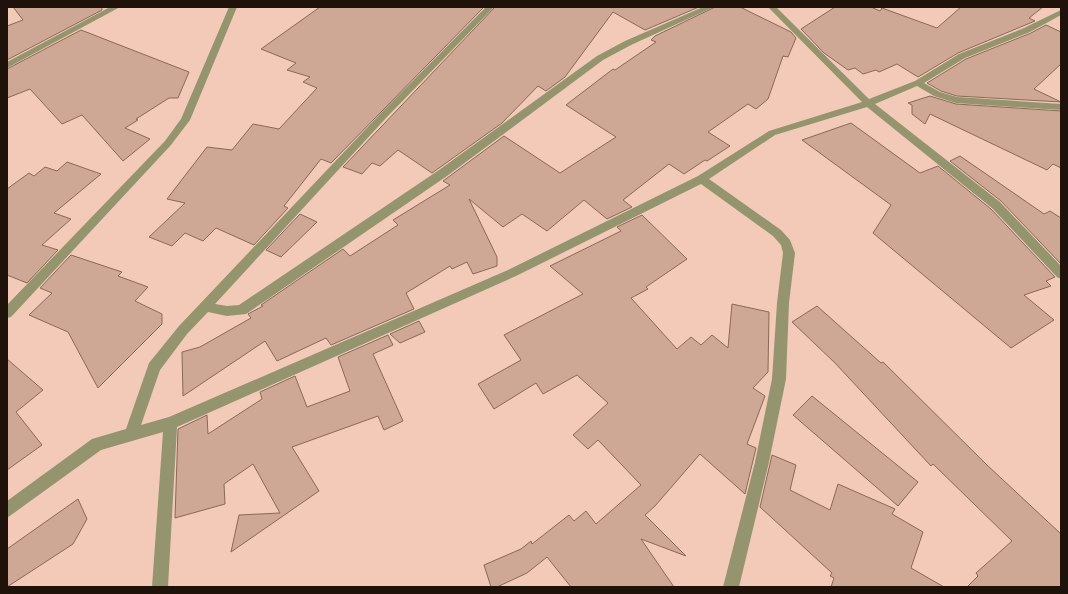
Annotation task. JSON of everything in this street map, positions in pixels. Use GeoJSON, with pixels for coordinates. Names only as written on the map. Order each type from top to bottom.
{"type":"FeatureCollection","features":[{"type":"Feature","properties":{"kind":"street"},"geometry":{"type":"LineString","coordinates":[[7,65],[116,7]]}},
{"type":"Feature","properties":{"kind":"street"},"geometry":{"type":"LineString","coordinates":[[7,313],[168,143],[185,120],[233,7]]}},
{"type":"Feature","properties":{"kind":"street"},"geometry":{"type":"LineString","coordinates":[[131,434],[154,367],[206,305],[388,111],[490,7]]}},
{"type":"Feature","properties":{"kind":"street"},"geometry":{"type":"LineString","coordinates":[[206,305],[216,310],[227,312],[242,310],[443,173],[600,58],[628,43],[710,7]]}},
{"type":"Feature","properties":{"kind":"street"},"geometry":{"type":"LineString","coordinates":[[772,7],[775,12],[868,103],[996,205],[1061,274]]}},
{"type":"Feature","properties":{"kind":"street"},"geometry":{"type":"LineString","coordinates":[[7,510],[97,444],[170,423],[512,273],[702,179],[772,133],[868,103],[918,83],[962,56],[1027,30],[1061,12]]}},
{"type":"Feature","properties":{"kind":"street"},"geometry":{"type":"LineString","coordinates":[[918,83],[937,94],[956,100],[1061,107]]}},
{"type":"Feature","properties":{"kind":"street"},"geometry":{"type":"LineString","coordinates":[[702,179],[777,233],[786,243],[789,253],[783,303],[779,379],[762,462],[731,587]]}},
{"type":"Feature","properties":{"kind":"street"},"geometry":{"type":"LineString","coordinates":[[160,587],[170,423]]}},
{"type":"Feature","properties":{"kind":"building"},"geometry":{"type":"Polygon","coordinates":[[[13,7],[102,7],[102,10],[7,60],[7,26],[23,20],[13,7]]]}},
{"type":"Feature","properties":{"kind":"building"},"geometry":{"type":"Polygon","coordinates":[[[320,7],[484,7],[331,163],[321,159],[284,206],[288,208],[254,245],[216,228],[203,241],[185,233],[172,246],[149,237],[185,203],[167,199],[207,147],[232,150],[253,124],[279,129],[317,88],[303,82],[310,77],[287,70],[296,63],[261,49],[320,7]]]}},
{"type":"Feature","properties":{"kind":"building"},"geometry":{"type":"Polygon","coordinates":[[[495,7],[699,7],[645,30],[613,12],[565,77],[546,91],[538,86],[502,123],[432,173],[398,150],[380,166],[372,163],[362,174],[343,167],[495,7]]]}},
{"type":"Feature","properties":{"kind":"building"},"geometry":{"type":"Polygon","coordinates":[[[715,7],[740,7],[791,32],[796,38],[788,57],[783,56],[768,99],[756,109],[748,104],[708,132],[730,146],[684,174],[669,164],[623,200],[632,207],[607,219],[584,200],[547,231],[522,214],[503,227],[469,199],[497,257],[497,266],[473,274],[467,262],[452,269],[450,266],[406,293],[414,309],[331,345],[326,338],[277,361],[265,341],[183,396],[182,352],[200,347],[251,318],[248,314],[263,306],[261,305],[343,249],[350,256],[398,225],[393,220],[450,185],[443,181],[504,136],[560,173],[616,137],[566,105],[613,69],[615,70],[656,42],[651,40],[655,36],[715,7]]]}},
{"type":"Feature","properties":{"kind":"building"},"geometry":{"type":"Polygon","coordinates":[[[835,7],[871,7],[880,11],[882,8],[937,28],[961,7],[1043,7],[1029,18],[1035,21],[958,53],[918,77],[897,64],[879,72],[876,70],[863,74],[855,68],[848,70],[824,53],[801,29],[835,7]]]}},
{"type":"Feature","properties":{"kind":"building"},"geometry":{"type":"Polygon","coordinates":[[[1046,25],[1061,32],[1061,64],[1034,89],[1061,102],[957,96],[941,91],[927,83],[966,59],[1031,33],[1046,25]]]}},
{"type":"Feature","properties":{"kind":"building"},"geometry":{"type":"Polygon","coordinates":[[[81,30],[189,72],[178,98],[169,98],[136,119],[138,120],[125,128],[150,139],[123,161],[82,115],[62,124],[30,89],[7,98],[7,69],[81,30]]]}},
{"type":"Feature","properties":{"kind":"building"},"geometry":{"type":"Polygon","coordinates":[[[930,96],[956,104],[1061,111],[1061,168],[1053,164],[1047,170],[930,114],[925,124],[912,114],[912,105],[908,103],[930,96]]]}},
{"type":"Feature","properties":{"kind":"building"},"geometry":{"type":"Polygon","coordinates":[[[851,123],[920,173],[938,166],[991,209],[1055,277],[1046,281],[1051,286],[1024,295],[1054,320],[1011,348],[873,233],[891,205],[802,140],[851,123]]]}},
{"type":"Feature","properties":{"kind":"building"},"geometry":{"type":"Polygon","coordinates":[[[960,156],[1044,214],[1050,211],[1061,218],[1061,264],[1001,201],[950,161],[960,156]]]}},
{"type":"Feature","properties":{"kind":"building"},"geometry":{"type":"Polygon","coordinates":[[[67,162],[101,174],[54,213],[71,219],[42,245],[58,250],[27,283],[7,275],[7,189],[29,173],[34,176],[45,167],[57,171],[67,162]]]}},
{"type":"Feature","properties":{"kind":"building"},"geometry":{"type":"Polygon","coordinates":[[[300,214],[317,222],[281,257],[266,250],[300,214]]]}},
{"type":"Feature","properties":{"kind":"building"},"geometry":{"type":"Polygon","coordinates":[[[642,215],[687,259],[646,287],[648,289],[631,298],[677,349],[691,337],[701,345],[712,335],[728,348],[732,304],[769,312],[768,372],[753,388],[765,396],[747,444],[756,448],[745,494],[700,454],[655,506],[645,515],[686,556],[641,539],[674,587],[571,587],[547,557],[527,573],[497,587],[491,587],[484,565],[521,549],[531,541],[532,544],[569,515],[574,521],[586,511],[596,524],[641,485],[598,440],[588,449],[573,435],[608,403],[577,375],[543,394],[536,383],[494,409],[478,384],[521,360],[504,335],[583,294],[550,266],[621,231],[617,227],[642,215]]]}},
{"type":"Feature","properties":{"kind":"building"},"geometry":{"type":"Polygon","coordinates":[[[71,255],[122,272],[118,276],[148,287],[135,301],[162,314],[162,324],[98,388],[68,332],[29,315],[52,293],[40,288],[71,255]]]}},
{"type":"Feature","properties":{"kind":"building"},"geometry":{"type":"Polygon","coordinates":[[[817,306],[881,363],[883,362],[987,465],[1061,534],[1061,587],[967,587],[978,576],[976,573],[1012,541],[933,464],[931,466],[835,363],[792,322],[817,306]]]}},
{"type":"Feature","properties":{"kind":"building"},"geometry":{"type":"Polygon","coordinates":[[[419,321],[425,332],[400,343],[390,334],[419,321]]]}},
{"type":"Feature","properties":{"kind":"building"},"geometry":{"type":"Polygon","coordinates":[[[388,335],[393,345],[373,354],[403,421],[384,430],[378,416],[292,447],[319,491],[231,552],[239,515],[280,513],[253,464],[224,484],[225,504],[175,518],[178,429],[207,415],[208,434],[262,399],[260,392],[295,376],[307,407],[350,391],[338,357],[388,335]]]}},
{"type":"Feature","properties":{"kind":"building"},"geometry":{"type":"Polygon","coordinates":[[[7,359],[43,390],[16,412],[42,445],[7,470],[7,359]]]}},
{"type":"Feature","properties":{"kind":"building"},"geometry":{"type":"Polygon","coordinates":[[[812,396],[918,482],[898,506],[793,415],[812,396]]]}},
{"type":"Feature","properties":{"kind":"building"},"geometry":{"type":"Polygon","coordinates":[[[772,455],[796,465],[790,490],[830,510],[838,484],[895,509],[892,514],[923,532],[911,568],[944,587],[831,587],[834,578],[830,576],[832,573],[760,507],[772,455]]]}},
{"type":"Feature","properties":{"kind":"building"},"geometry":{"type":"Polygon","coordinates":[[[78,499],[87,519],[73,544],[7,587],[7,549],[78,499]]]}}]}
